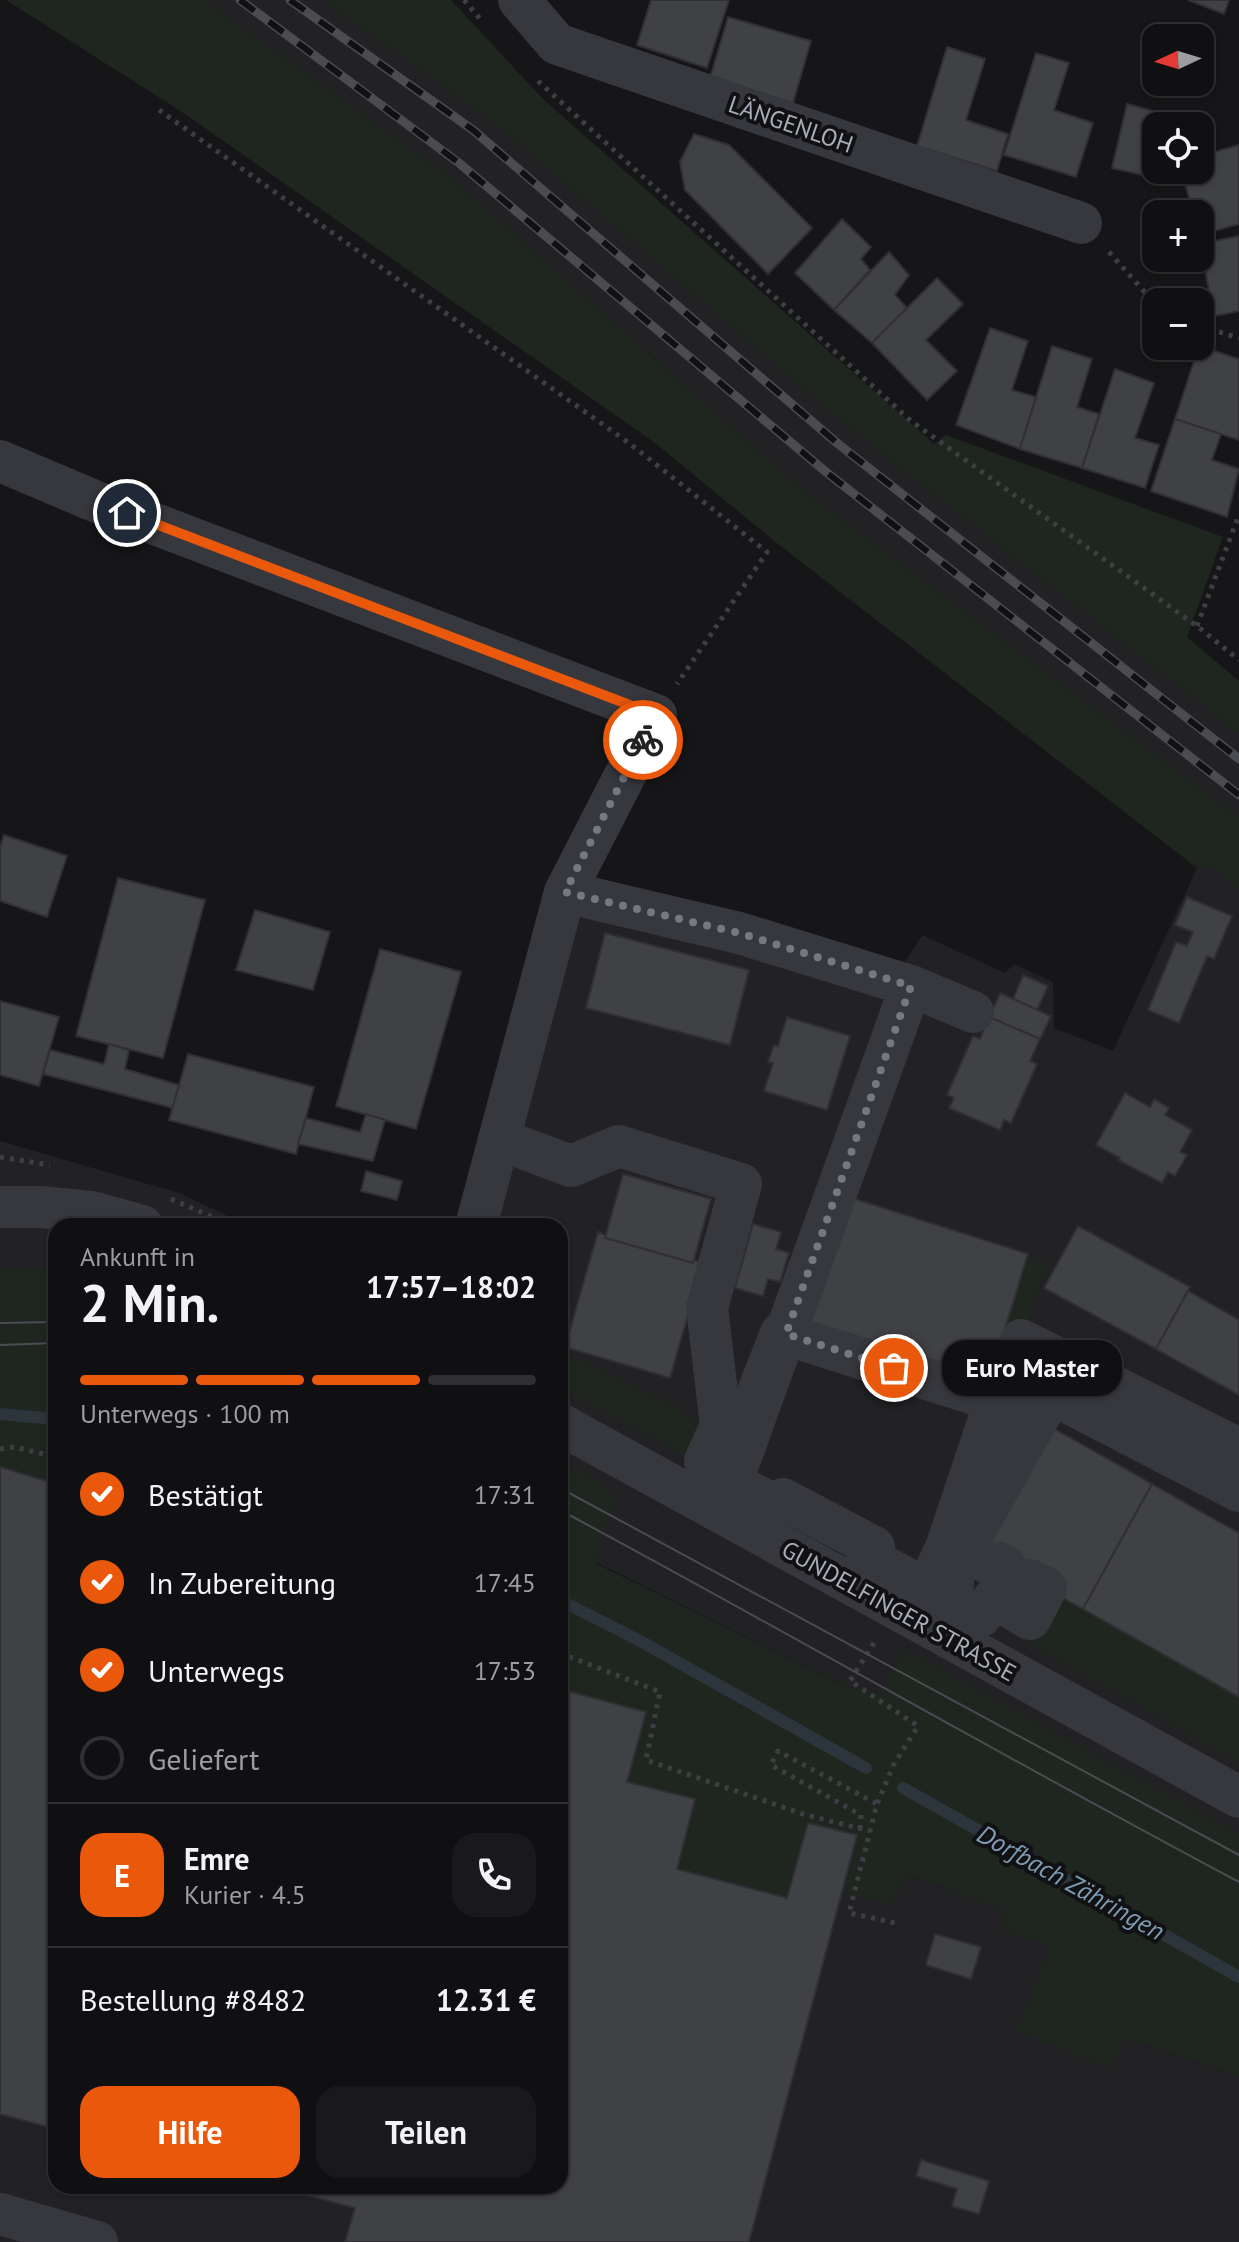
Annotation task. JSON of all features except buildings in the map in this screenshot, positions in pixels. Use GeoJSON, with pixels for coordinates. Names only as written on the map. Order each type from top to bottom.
{"type":"FeatureCollection","features":[{"type":"Feature","properties":{"kind":"street","name":"LÄNGENLOH"},"geometry":{"type":"LineString","coordinates":[[519,0],[557,44],[1081,223]]}},
{"type":"Feature","properties":{"kind":"street"},"geometry":{"type":"LineString","coordinates":[[0,461],[97,502],[656,715],[565,892],[478,1218]]}},
{"type":"Feature","properties":{"kind":"street"},"geometry":{"type":"LineString","coordinates":[[565,892],[739,933],[911,986],[973,1012]]}},
{"type":"Feature","properties":{"kind":"street"},"geometry":{"type":"LineString","coordinates":[[714,1497],[786,1334],[911,986]]}},
{"type":"Feature","properties":{"kind":"street"},"geometry":{"type":"LineString","coordinates":[[499,1139],[571,1166],[619,1146],[741,1184],[707,1308],[721,1425],[714,1497]]}},
{"type":"Feature","properties":{"kind":"street"},"geometry":{"type":"LineString","coordinates":[[0,1207],[92,1212],[113,1218]]}},
{"type":"Feature","properties":{"kind":"street"},"geometry":{"type":"LineString","coordinates":[[786,1334],[984,1397],[993,1408],[946,1548],[932,1578],[932,1592],[892,1589]]}},
{"type":"Feature","properties":{"kind":"street"},"geometry":{"type":"LineString","coordinates":[[952,1621],[947,1601],[952,1600],[955,1548],[1013,1432],[1009,1412],[1002,1400],[1021,1340],[1239,1449]]}},
{"type":"Feature","properties":{"kind":"street"},"geometry":{"type":"LineString","coordinates":[[952,1621],[965,1598],[960,1545],[1052,1375],[1239,1474]]}},
{"type":"Feature","properties":{"kind":"street"},"geometry":{"type":"LineString","coordinates":[[952,1621],[981,1616],[994,1598],[1030,1619],[1046,1588],[1030,1580],[1027,1586],[1002,1573],[1006,1567],[1000,1563],[997,1568],[973,1555],[976,1551],[966,1546],[1052,1394],[1239,1491]]}},
{"type":"Feature","properties":{"kind":"street","name":"GUNDELFINGER STRASSE"},"geometry":{"type":"LineString","coordinates":[[568,1428],[714,1497],[952,1621],[1239,1797]]}},
{"type":"Feature","properties":{"kind":"street"},"geometry":{"type":"LineString","coordinates":[[0,2214],[97,2242]]}},
{"type":"Feature","properties":{"kind":"path"},"geometry":{"type":"LineString","coordinates":[[548,92],[911,421],[1197,626],[1239,660]]}},
{"type":"Feature","properties":{"kind":"path"},"geometry":{"type":"LineString","coordinates":[[159,110],[629,443],[767,552],[656,715]]}},
{"type":"Feature","properties":{"kind":"path"},"geometry":{"type":"LineString","coordinates":[[1081,223],[1142,290]]}},
{"type":"Feature","properties":{"kind":"path"},"geometry":{"type":"LineString","coordinates":[[1214,330],[1239,338]]}},
{"type":"Feature","properties":{"kind":"path"},"geometry":{"type":"LineString","coordinates":[[1197,626],[1239,515]]}},
{"type":"Feature","properties":{"kind":"path"},"geometry":{"type":"LineString","coordinates":[[0,1449],[14,1447],[48,1455]]}},
{"type":"Feature","properties":{"kind":"path"},"geometry":{"type":"LineString","coordinates":[[568,1656],[660,1692],[646,1760],[806,1815],[870,1831]]}},
{"type":"Feature","properties":{"kind":"path"},"geometry":{"type":"LineString","coordinates":[[850,1681],[918,1726],[893,1766],[877,1804],[849,1913],[900,1924]]}},
{"type":"Feature","properties":{"kind":"path"},"geometry":{"type":"LineString","coordinates":[[860,1829],[861,1815],[771,1765],[778,1751],[877,1804]]}},
{"type":"Feature","properties":{"kind":"shaded area"},"geometry":{"type":"Polygon","coordinates":[[[6,0],[204,0],[451,178],[806,493],[1239,818],[1239,888],[1209,865],[1197,868],[778,544],[655,443],[185,114],[6,0]]]}},
{"type":"Feature","properties":{"kind":"shaded area"},"geometry":{"type":"Polygon","coordinates":[[[204,0],[323,0],[492,121],[848,427],[1239,734],[1239,818],[806,493],[451,178],[204,0]]]}},
{"type":"Feature","properties":{"kind":"shaded area"},"geometry":{"type":"Polygon","coordinates":[[[323,0],[451,0],[542,98],[934,444],[946,435],[1223,537],[1187,637],[1239,681],[1239,734],[848,427],[492,121],[323,0]]]}},
{"type":"Feature","properties":{"kind":"shaded area"},"geometry":{"type":"Polygon","coordinates":[[[1209,865],[1239,888],[1239,1918],[879,1694],[846,1686],[595,1562],[600,1482],[568,1465],[568,1218],[462,1218],[561,883],[899,971],[922,935],[1005,973],[1014,964],[1053,982],[1054,1028],[1113,1051],[1197,868],[1209,865]]]}},
{"type":"Feature","properties":{"kind":"shaded area"},"geometry":{"type":"Polygon","coordinates":[[[0,1141],[179,1193],[232,1218],[48,1218],[48,1267],[0,1270],[0,1141]]]}},
{"type":"Feature","properties":{"kind":"shaded area"},"geometry":{"type":"Polygon","coordinates":[[[1028,1254],[1047,1264],[1021,1340],[984,1397],[1028,1254]]]}},
{"type":"Feature","properties":{"kind":"shaded area"},"geometry":{"type":"Polygon","coordinates":[[[48,1267],[48,1482],[0,1467],[0,1270],[48,1267]]]}},
{"type":"Feature","properties":{"kind":"shaded area"},"geometry":{"type":"Polygon","coordinates":[[[568,1355],[677,1408],[695,1422],[694,1442],[685,1455],[568,1391],[568,1355]]]}},
{"type":"Feature","properties":{"kind":"shaded area"},"geometry":{"type":"Polygon","coordinates":[[[568,1465],[600,1482],[617,1501],[601,1531],[595,1563],[846,1686],[879,1693],[905,1650],[1239,1835],[1239,2076],[1123,2038],[1111,2069],[1017,2031],[1050,1946],[1003,1929],[1004,1910],[905,1873],[891,1904],[842,1892],[857,1836],[787,1898],[677,1869],[695,1799],[627,1782],[645,1713],[568,1691],[568,1465]]]}},
{"type":"Feature","properties":{"kind":"shaded area"},"geometry":{"type":"Polygon","coordinates":[[[0,1467],[48,1482],[48,2194],[568,2194],[568,1691],[646,1712],[695,1799],[677,1869],[857,1835],[843,1892],[904,1873],[1005,1910],[1004,1929],[1050,1946],[1123,2038],[1239,2076],[1239,2242],[0,2242],[0,1467]]]}},
{"type":"Feature","properties":{"kind":"shaded area"},"geometry":{"type":"Polygon","coordinates":[[[1046,1588],[1239,1697],[1239,1762],[981,1616],[1046,1588]]]}},
{"type":"Feature","properties":{"kind":"waterway","name":"Dorfbach Zähringen"},"geometry":{"type":"LineString","coordinates":[[0,1414],[48,1418]]}},
{"type":"Feature","properties":{"kind":"waterway","name":"Dorfbach Zähringen"},"geometry":{"type":"LineString","coordinates":[[568,1604],[642,1642],[866,1768]]}},
{"type":"Feature","properties":{"kind":"waterway","name":"Dorfbach Zähringen"},"geometry":{"type":"LineString","coordinates":[[903,1788],[1239,1977]]}},
{"type":"Feature","properties":{"kind":"tram line"},"geometry":{"type":"LineString","coordinates":[[0,1323],[48,1322]]}},
{"type":"Feature","properties":{"kind":"tram line"},"geometry":{"type":"LineString","coordinates":[[0,1345],[48,1343]]}},
{"type":"Feature","properties":{"kind":"tram line"},"geometry":{"type":"LineString","coordinates":[[568,1492],[1239,1855]]}},
{"type":"Feature","properties":{"kind":"tram line"},"geometry":{"type":"LineString","coordinates":[[568,1514],[1239,1882]]}},
{"type":"Feature","properties":{"kind":"railway"},"geometry":{"type":"LineString","coordinates":[[240,0],[459,163],[826,472],[1239,795]]}},
{"type":"Feature","properties":{"kind":"railway"},"geometry":{"type":"LineString","coordinates":[[290,0],[473,130],[837,443],[1239,759]]}},
{"type":"Feature","properties":{"kind":"way so far"},"geometry":{"type":"LineString","coordinates":[[643,740],[565,892],[739,933],[911,986],[786,1334],[894,1368]]}},
{"type":"Feature","properties":{"kind":"place","name":"Euro Master"},"geometry":{"type":"Point","coordinates":[894,1368]}},
{"type":"Feature","properties":{"kind":"route"},"geometry":{"type":"LineString","coordinates":[[127,513],[656,715],[643,740]]}}]}
